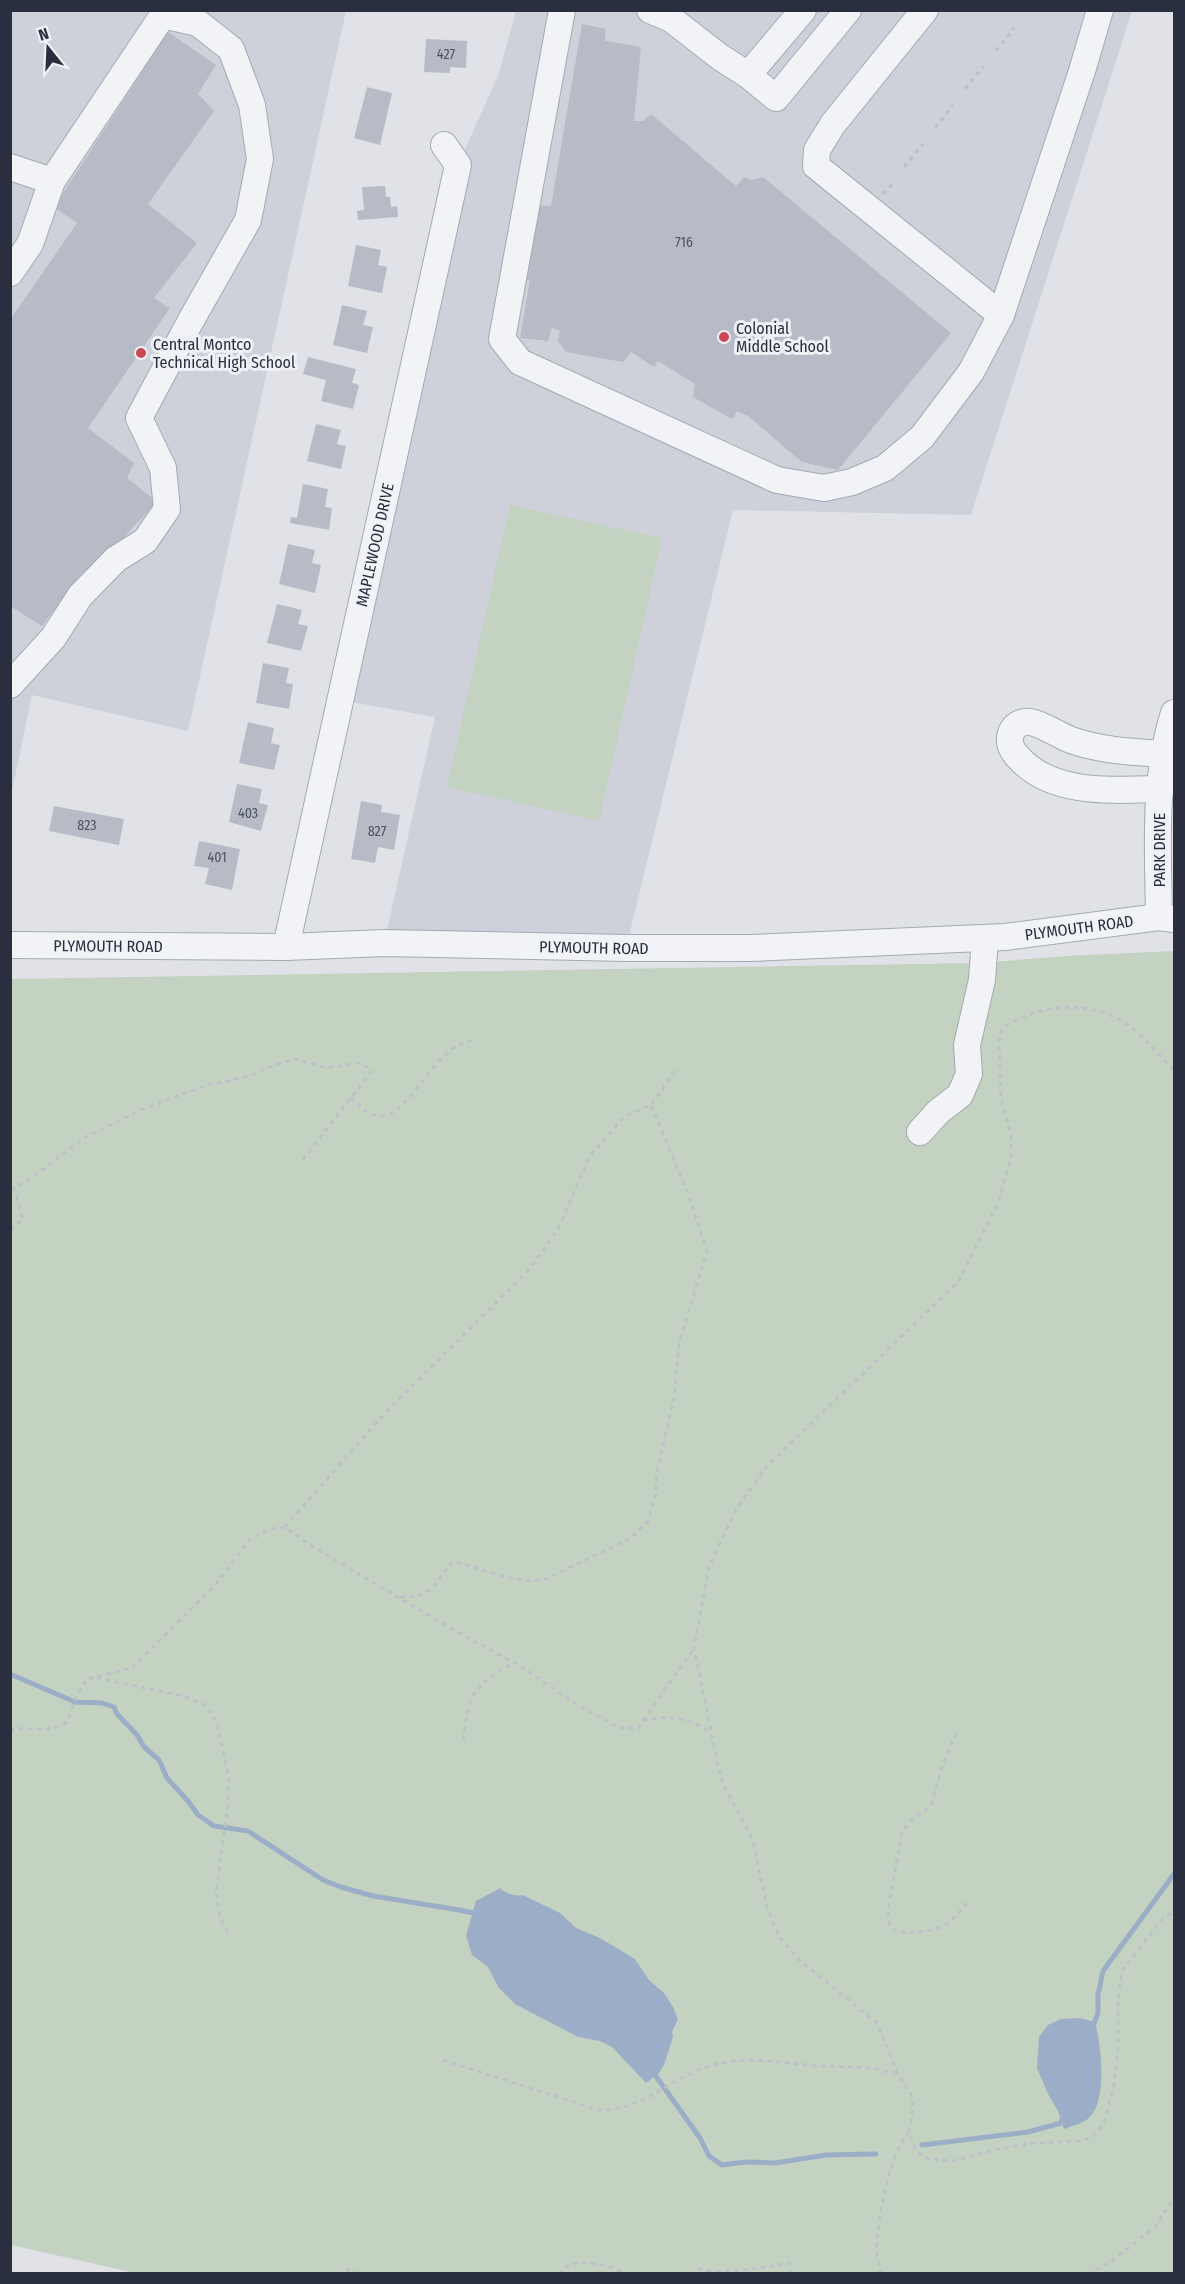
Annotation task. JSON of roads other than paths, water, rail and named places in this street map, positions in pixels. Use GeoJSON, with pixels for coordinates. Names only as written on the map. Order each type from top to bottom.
{"type":"FeatureCollection","features":[{"type":"Feature","properties":{"kind":"street"},"geometry":{"type":"LineString","coordinates":[[562,10],[502,339],[520,362],[777,480],[824,488],[852,482],[885,468],[922,436],[972,372],[1001,315],[1100,10]]}},
{"type":"Feature","properties":{"kind":"street"},"geometry":{"type":"LineString","coordinates":[[650,10],[671,19],[776,98],[848,10]]}},
{"type":"Feature","properties":{"kind":"street"},"geometry":{"type":"LineString","coordinates":[[748,75],[803,10]]}},
{"type":"Feature","properties":{"kind":"street"},"geometry":{"type":"LineString","coordinates":[[925,10],[832,124],[817,150],[816,166],[1001,315]]}},
{"type":"Feature","properties":{"kind":"street"},"geometry":{"type":"LineString","coordinates":[[10,273],[30,244],[52,181],[163,15],[198,24],[231,49],[252,105],[260,159],[248,220],[139,418],[163,468],[167,510],[145,541],[116,559],[80,596],[53,638],[15,670]]}},
{"type":"Feature","properties":{"kind":"street","name":"MAPLEWOOD DRIVE"},"geometry":{"type":"LineString","coordinates":[[286,947],[458,165],[444,145]]}},
{"type":"Feature","properties":{"kind":"street"},"geometry":{"type":"LineString","coordinates":[[10,166],[52,181]]}},
{"type":"Feature","properties":{"kind":"street","name":"PARK DRIVE"},"geometry":{"type":"LineString","coordinates":[[1167,918],[1157,811],[1174,713]]}},
{"type":"Feature","properties":{"kind":"street"},"geometry":{"type":"LineString","coordinates":[[1161,789],[1080,788],[1056,781],[1026,765],[1010,743],[1011,734],[1019,724],[1032,722],[1070,740],[1091,746],[1116,751],[1166,754]]}},
{"type":"Feature","properties":{"kind":"street","name":"PLYMOUTH ROAD"},"geometry":{"type":"LineString","coordinates":[[10,945],[286,947],[384,943],[750,948],[985,938],[1167,918]]}},
{"type":"Feature","properties":{"kind":"street"},"geometry":{"type":"LineString","coordinates":[[920,1132],[938,1112],[960,1095],[969,1074],[967,1045],[982,980],[985,938]]}},
{"type":"Feature","properties":{"kind":"water"},"geometry":{"type":"Polygon","coordinates":[[[500,1888],[510,1894],[523,1895],[560,1913],[576,1928],[600,1938],[635,1959],[649,1980],[665,1994],[678,2019],[672,2032],[673,2037],[664,2065],[659,2073],[646,2083],[612,2047],[600,2041],[578,2037],[515,2004],[498,1987],[488,1967],[472,1955],[466,1936],[476,1901],[500,1888]]]}},
{"type":"Feature","properties":{"kind":"water"},"geometry":{"type":"Polygon","coordinates":[[[1080,2018],[1095,2022],[1101,2057],[1101,2086],[1095,2110],[1089,2118],[1064,2129],[1037,2068],[1039,2037],[1048,2025],[1061,2019],[1080,2018]]]}},
{"type":"Feature","properties":{"kind":"waterway"},"geometry":{"type":"LineString","coordinates":[[10,1674],[75,1702],[102,1703],[114,1707],[144,1747],[159,1760],[167,1778],[198,1815],[214,1826],[248,1831],[323,1880],[341,1887],[373,1896],[473,1913],[478,1917]]}},
{"type":"Feature","properties":{"kind":"waterway"},"geometry":{"type":"LineString","coordinates":[[1093,2027],[1098,2013],[1098,1995],[1103,1971],[1174,1874]]}},
{"type":"Feature","properties":{"kind":"waterway"},"geometry":{"type":"LineString","coordinates":[[653,2072],[700,2138],[709,2156],[722,2165],[746,2162],[775,2163],[826,2155],[876,2154]]}},
{"type":"Feature","properties":{"kind":"waterway"},"geometry":{"type":"LineString","coordinates":[[922,2145],[1028,2132],[1061,2123],[1063,2116]]}},
{"type":"Feature","properties":{"kind":"place","name":"Colonial Middle School"},"geometry":{"type":"Point","coordinates":[724,337]}},
{"type":"Feature","properties":{"kind":"place","name":"Central Montco Technical High School"},"geometry":{"type":"Point","coordinates":[141,353]}}]}
